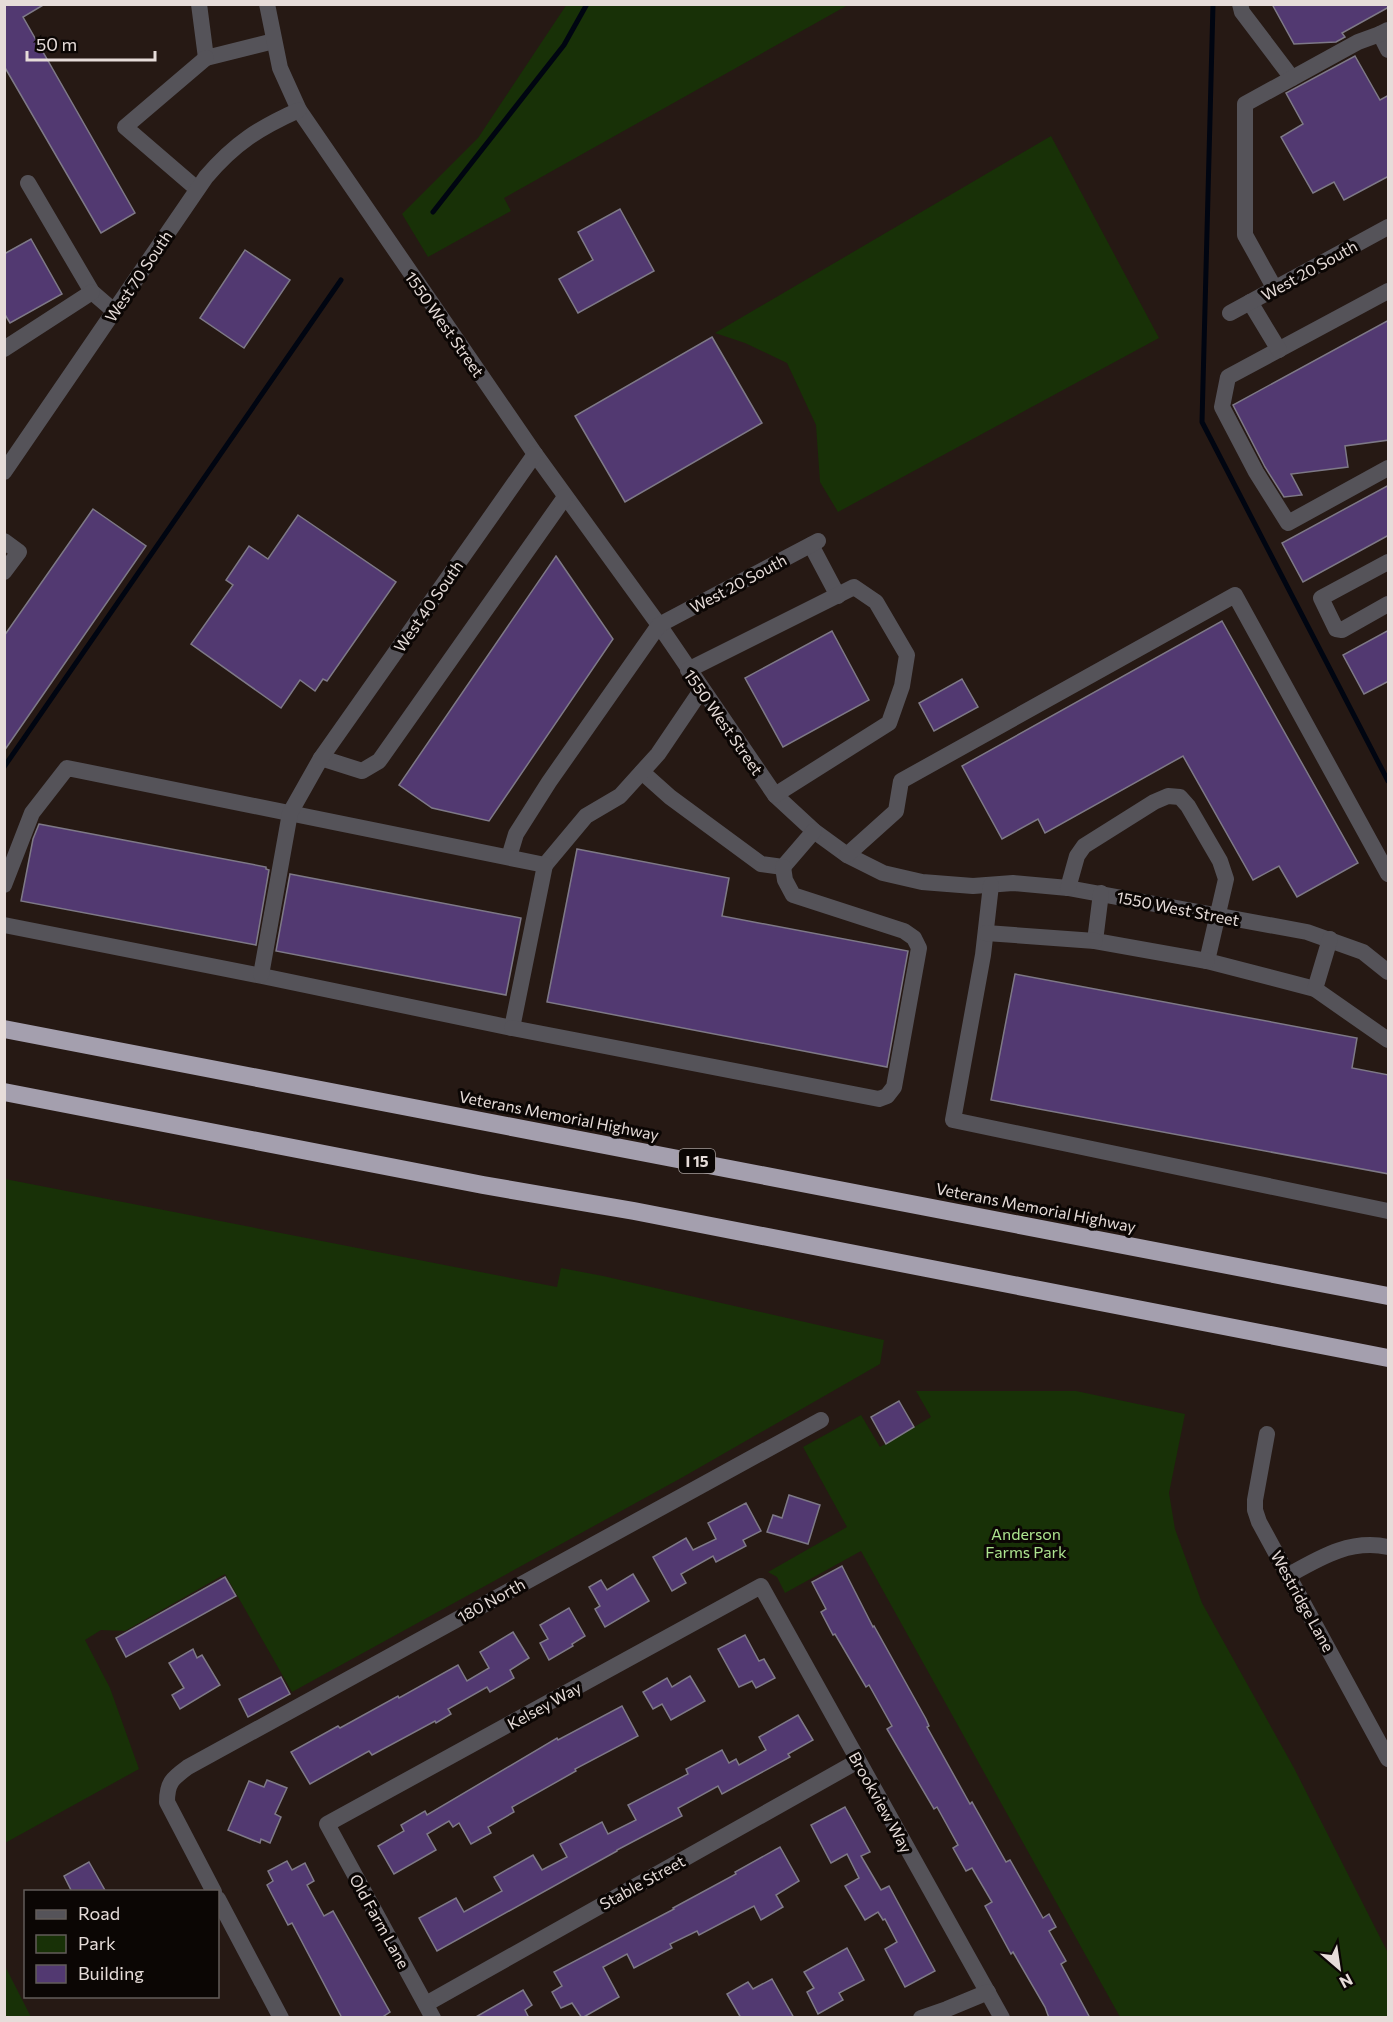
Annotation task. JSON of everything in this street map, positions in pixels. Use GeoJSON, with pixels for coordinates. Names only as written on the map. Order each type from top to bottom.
{"type":"FeatureCollection","features":[{"type":"Feature","properties":{"kind":"highway","name":"Veterans Memorial Highway"},"geometry":{"type":"LineString","coordinates":[[4,1029],[1389,1296]]}},
{"type":"Feature","properties":{"kind":"highway"},"geometry":{"type":"LineString","coordinates":[[4,1092],[483,1185],[624,1209],[1389,1358]]}},
{"type":"Feature","properties":{"kind":"street"},"geometry":{"type":"LineString","coordinates":[[199,4],[206,58]]}},
{"type":"Feature","properties":{"kind":"street","name":"1550 West Street"},"geometry":{"type":"LineString","coordinates":[[267,4],[280,68],[299,110],[535,454],[659,626],[775,795],[814,831],[847,855],[883,873],[922,882],[973,886],[1013,883],[1068,888],[1307,932],[1364,952],[1388,972]]}},
{"type":"Feature","properties":{"kind":"street"},"geometry":{"type":"LineString","coordinates":[[1240,4],[1242,12],[1292,78]]}},
{"type":"Feature","properties":{"kind":"street"},"geometry":{"type":"LineString","coordinates":[[1275,289],[1245,235],[1245,104],[1358,42],[1384,32],[1389,50]]}},
{"type":"Feature","properties":{"kind":"street"},"geometry":{"type":"LineString","coordinates":[[197,189],[125,127],[206,58],[274,41]]}},
{"type":"Feature","properties":{"kind":"street","name":"West 70 South"},"geometry":{"type":"LineString","coordinates":[[4,472],[197,189],[224,157],[245,139],[264,126],[299,110]]}},
{"type":"Feature","properties":{"kind":"street"},"geometry":{"type":"LineString","coordinates":[[28,183],[92,292],[114,311]]}},
{"type":"Feature","properties":{"kind":"street","name":"West 20 South"},"geometry":{"type":"LineString","coordinates":[[1230,314],[1389,227]]}},
{"type":"Feature","properties":{"kind":"street"},"geometry":{"type":"LineString","coordinates":[[1389,291],[1228,377],[1222,407],[1256,472],[1288,523],[1389,468]]}},
{"type":"Feature","properties":{"kind":"street"},"geometry":{"type":"LineString","coordinates":[[4,349],[92,292]]}},
{"type":"Feature","properties":{"kind":"street"},"geometry":{"type":"LineString","coordinates":[[1250,302],[1278,350]]}},
{"type":"Feature","properties":{"kind":"street","name":"West 40 South"},"geometry":{"type":"LineString","coordinates":[[261,975],[290,813],[321,758],[535,454]]}},
{"type":"Feature","properties":{"kind":"street"},"geometry":{"type":"LineString","coordinates":[[321,758],[362,771],[379,761],[565,497]]}},
{"type":"Feature","properties":{"kind":"street"},"geometry":{"type":"LineString","coordinates":[[4,541],[19,552],[4,572]]}},
{"type":"Feature","properties":{"kind":"street","name":"West 20 South"},"geometry":{"type":"LineString","coordinates":[[659,626],[814,543],[838,596]]}},
{"type":"Feature","properties":{"kind":"street"},"geometry":{"type":"LineString","coordinates":[[1389,562],[1321,598],[1336,629],[1342,630],[1389,604]]}},
{"type":"Feature","properties":{"kind":"street"},"geometry":{"type":"LineString","coordinates":[[688,670],[854,587],[876,602],[907,655],[902,686],[889,723],[775,795]]}},
{"type":"Feature","properties":{"kind":"street"},"geometry":{"type":"LineString","coordinates":[[847,855],[896,811],[901,782],[1235,595],[1389,874]]}},
{"type":"Feature","properties":{"kind":"street"},"geometry":{"type":"LineString","coordinates":[[509,857],[516,834],[549,782],[659,626]]}},
{"type":"Feature","properties":{"kind":"street"},"geometry":{"type":"LineString","coordinates":[[512,1028],[545,865],[586,816],[620,795],[642,772],[658,754],[702,689]]}},
{"type":"Feature","properties":{"kind":"street"},"geometry":{"type":"LineString","coordinates":[[4,885],[32,813],[67,768],[545,865]]}},
{"type":"Feature","properties":{"kind":"street"},"geometry":{"type":"LineString","coordinates":[[642,772],[670,797],[761,864],[783,867]]}},
{"type":"Feature","properties":{"kind":"street"},"geometry":{"type":"LineString","coordinates":[[1068,888],[1077,856],[1084,846],[1154,802],[1168,796],[1180,797],[1188,806],[1220,861],[1226,879],[1207,961]]}},
{"type":"Feature","properties":{"kind":"street"},"geometry":{"type":"LineString","coordinates":[[4,925],[261,975],[512,1028],[879,1099],[887,1096],[894,1087],[919,948],[914,938],[904,931],[793,895],[785,880],[783,867],[814,831]]}},
{"type":"Feature","properties":{"kind":"street"},"geometry":{"type":"LineString","coordinates":[[991,885],[986,933],[953,1120],[1389,1211]]}},
{"type":"Feature","properties":{"kind":"street"},"geometry":{"type":"LineString","coordinates":[[1095,941],[1101,893]]}},
{"type":"Feature","properties":{"kind":"street"},"geometry":{"type":"LineString","coordinates":[[986,933],[1095,941],[1207,961],[1315,989],[1389,1040]]}},
{"type":"Feature","properties":{"kind":"street"},"geometry":{"type":"LineString","coordinates":[[1315,989],[1330,939]]}},
{"type":"Feature","properties":{"kind":"street","name":"180 North"},"geometry":{"type":"LineString","coordinates":[[213,1890],[167,1802],[167,1787],[176,1776],[188,1767],[821,1420]]}},
{"type":"Feature","properties":{"kind":"street","name":"Westridge Lane"},"geometry":{"type":"LineString","coordinates":[[1267,1434],[1255,1500],[1259,1522],[1389,1759]]}},
{"type":"Feature","properties":{"kind":"street"},"geometry":{"type":"LineString","coordinates":[[1289,1575],[1349,1546],[1365,1544],[1389,1547]]}},
{"type":"Feature","properties":{"kind":"street","name":"Brookview Way"},"geometry":{"type":"LineString","coordinates":[[760,1586],[1002,2018]]}},
{"type":"Feature","properties":{"kind":"street","name":"Kelsey Way"},"geometry":{"type":"LineString","coordinates":[[327,1824],[760,1586]]}},
{"type":"Feature","properties":{"kind":"street","name":"Stable Street"},"geometry":{"type":"LineString","coordinates":[[429,2011],[858,1761]]}},
{"type":"Feature","properties":{"kind":"street","name":"Old Farm Lane"},"geometry":{"type":"LineString","coordinates":[[327,1824],[429,2011]]}},
{"type":"Feature","properties":{"kind":"street"},"geometry":{"type":"LineString","coordinates":[[219,1901],[281,2018]]}},
{"type":"Feature","properties":{"kind":"street"},"geometry":{"type":"LineString","coordinates":[[921,2018],[988,1992]]}},
{"type":"Feature","properties":{"kind":"green space"},"geometry":{"type":"Polygon","coordinates":[[[567,4],[848,5],[504,198],[511,211],[428,257],[402,214],[478,138],[567,4]]]}},
{"type":"Feature","properties":{"kind":"green space"},"geometry":{"type":"Polygon","coordinates":[[[1051,136],[1159,338],[838,512],[820,482],[816,425],[787,363],[745,343],[715,333],[1051,136]]]}},
{"type":"Feature","properties":{"kind":"green space"},"geometry":{"type":"Polygon","coordinates":[[[5,1179],[557,1287],[561,1268],[603,1276],[884,1340],[880,1364],[683,1477],[292,1692],[225,1574],[125,1631],[101,1630],[85,1640],[110,1688],[139,1769],[5,1843],[5,1179]]]}},
{"type":"Feature","properties":{"kind":"green space","name":"Anderson Farms Park"},"geometry":{"type":"Polygon","coordinates":[[[916,1391],[1076,1391],[1185,1414],[1169,1493],[1175,1529],[1202,1603],[1294,1768],[1388,1953],[1388,2017],[1120,2017],[861,1551],[785,1593],[777,1577],[768,1572],[847,1527],[803,1447],[861,1415],[880,1447],[931,1417],[916,1391]]]}},
{"type":"Feature","properties":{"kind":"green space"},"geometry":{"type":"Polygon","coordinates":[[[5,1966],[31,2017],[5,2017],[5,1966]]]}},
{"type":"Feature","properties":{"kind":"building"},"geometry":{"type":"Polygon","coordinates":[[[4,4],[45,4],[23,17],[135,213],[101,233],[4,66],[4,4]]]}},
{"type":"Feature","properties":{"kind":"building"},"geometry":{"type":"Polygon","coordinates":[[[1272,4],[1389,4],[1389,7],[1342,33],[1345,37],[1336,42],[1294,44],[1272,4]]]}},
{"type":"Feature","properties":{"kind":"building"},"geometry":{"type":"Polygon","coordinates":[[[1355,56],[1380,100],[1389,95],[1389,176],[1344,200],[1334,182],[1313,193],[1281,137],[1303,124],[1286,93],[1355,56]]]}},
{"type":"Feature","properties":{"kind":"building"},"geometry":{"type":"Polygon","coordinates":[[[620,209],[654,271],[578,313],[559,279],[593,260],[578,232],[620,209]]]}},
{"type":"Feature","properties":{"kind":"building"},"geometry":{"type":"Polygon","coordinates":[[[31,239],[62,294],[10,323],[4,313],[4,254],[31,239]]]}},
{"type":"Feature","properties":{"kind":"building"},"geometry":{"type":"Polygon","coordinates":[[[245,250],[290,280],[244,348],[200,318],[245,250]]]}},
{"type":"Feature","properties":{"kind":"building"},"geometry":{"type":"Polygon","coordinates":[[[1389,320],[1389,440],[1345,446],[1348,467],[1291,474],[1302,495],[1284,497],[1265,467],[1233,405],[1389,320]]]}},
{"type":"Feature","properties":{"kind":"building"},"geometry":{"type":"Polygon","coordinates":[[[712,337],[762,423],[625,502],[575,416],[712,337]]]}},
{"type":"Feature","properties":{"kind":"building"},"geometry":{"type":"Polygon","coordinates":[[[1389,485],[1389,535],[1303,582],[1282,543],[1389,485]]]}},
{"type":"Feature","properties":{"kind":"building"},"geometry":{"type":"Polygon","coordinates":[[[93,509],[146,546],[4,751],[4,636],[93,509]]]}},
{"type":"Feature","properties":{"kind":"building"},"geometry":{"type":"Polygon","coordinates":[[[298,515],[396,582],[327,681],[323,679],[315,691],[300,680],[281,708],[191,644],[233,585],[226,580],[249,546],[268,559],[298,515]]]}},
{"type":"Feature","properties":{"kind":"building"},"geometry":{"type":"Polygon","coordinates":[[[556,556],[613,639],[489,821],[432,808],[399,785],[556,556]]]}},
{"type":"Feature","properties":{"kind":"building"},"geometry":{"type":"Polygon","coordinates":[[[1222,621],[1358,863],[1297,897],[1279,866],[1253,880],[1183,756],[1045,833],[1038,819],[1002,839],[962,766],[1222,621]]]}},
{"type":"Feature","properties":{"kind":"building"},"geometry":{"type":"Polygon","coordinates":[[[1389,630],[1389,681],[1364,694],[1343,655],[1389,630]]]}},
{"type":"Feature","properties":{"kind":"building"},"geometry":{"type":"Polygon","coordinates":[[[832,631],[869,700],[783,747],[745,678],[832,631]]]}},
{"type":"Feature","properties":{"kind":"building"},"geometry":{"type":"Polygon","coordinates":[[[962,679],[978,707],[934,731],[919,703],[962,679]]]}},
{"type":"Feature","properties":{"kind":"building"},"geometry":{"type":"Polygon","coordinates":[[[39,824],[266,867],[269,870],[256,945],[21,901],[33,839],[39,824]]]}},
{"type":"Feature","properties":{"kind":"building"},"geometry":{"type":"Polygon","coordinates":[[[577,849],[729,878],[722,916],[908,951],[887,1067],[547,1002],[577,849]]]}},
{"type":"Feature","properties":{"kind":"building"},"geometry":{"type":"Polygon","coordinates":[[[290,874],[521,918],[506,995],[276,951],[290,874]]]}},
{"type":"Feature","properties":{"kind":"building"},"geometry":{"type":"Polygon","coordinates":[[[1015,974],[1357,1038],[1352,1068],[1389,1075],[1389,1174],[991,1100],[1015,974]]]}},
{"type":"Feature","properties":{"kind":"building"},"geometry":{"type":"Polygon","coordinates":[[[899,1401],[914,1427],[886,1444],[871,1417],[899,1401]]]}},
{"type":"Feature","properties":{"kind":"building"},"geometry":{"type":"Polygon","coordinates":[[[789,1495],[820,1505],[808,1544],[767,1532],[773,1515],[782,1518],[789,1495]]]}},
{"type":"Feature","properties":{"kind":"building"},"geometry":{"type":"Polygon","coordinates":[[[746,1503],[761,1531],[743,1540],[746,1546],[716,1562],[713,1556],[681,1574],[686,1583],[672,1591],[653,1557],[686,1538],[693,1550],[716,1539],[708,1523],[746,1503]]]}},
{"type":"Feature","properties":{"kind":"building"},"geometry":{"type":"Polygon","coordinates":[[[842,1566],[970,1804],[972,1802],[1006,1862],[1010,1860],[1043,1918],[1049,1914],[1056,1927],[1049,1931],[1066,1961],[1061,1964],[1090,2018],[1049,2018],[1045,2007],[1013,1952],[1011,1954],[985,1906],[992,1902],[972,1868],[966,1871],[953,1848],[958,1845],[937,1807],[934,1809],[887,1729],[892,1726],[869,1685],[866,1687],[835,1634],[833,1635],[821,1612],[826,1609],[812,1582],[842,1566]]]}},
{"type":"Feature","properties":{"kind":"building"},"geometry":{"type":"Polygon","coordinates":[[[633,1574],[649,1601],[605,1627],[595,1609],[600,1606],[589,1587],[601,1580],[607,1590],[633,1574]]]}},
{"type":"Feature","properties":{"kind":"building"},"geometry":{"type":"Polygon","coordinates":[[[225,1577],[236,1596],[126,1657],[116,1638],[225,1577]]]}},
{"type":"Feature","properties":{"kind":"building"},"geometry":{"type":"Polygon","coordinates":[[[569,1608],[585,1636],[549,1660],[540,1643],[548,1639],[540,1625],[569,1608]]]}},
{"type":"Feature","properties":{"kind":"building"},"geometry":{"type":"Polygon","coordinates":[[[513,1632],[529,1658],[510,1670],[514,1678],[490,1692],[487,1687],[448,1709],[451,1714],[436,1723],[435,1721],[372,1755],[369,1751],[310,1784],[291,1752],[398,1696],[399,1698],[458,1665],[467,1681],[489,1668],[480,1652],[513,1632]]]}},
{"type":"Feature","properties":{"kind":"building"},"geometry":{"type":"Polygon","coordinates":[[[745,1635],[759,1661],[764,1659],[775,1678],[756,1688],[752,1681],[739,1687],[718,1649],[745,1635]]]}},
{"type":"Feature","properties":{"kind":"building"},"geometry":{"type":"Polygon","coordinates":[[[193,1649],[197,1658],[202,1655],[220,1685],[180,1709],[172,1695],[184,1688],[169,1663],[193,1649]]]}},
{"type":"Feature","properties":{"kind":"building"},"geometry":{"type":"Polygon","coordinates":[[[690,1676],[705,1701],[671,1720],[662,1704],[653,1709],[643,1692],[667,1678],[672,1687],[690,1676]]]}},
{"type":"Feature","properties":{"kind":"building"},"geometry":{"type":"Polygon","coordinates":[[[281,1677],[290,1694],[248,1717],[239,1699],[281,1677]]]}},
{"type":"Feature","properties":{"kind":"building"},"geometry":{"type":"Polygon","coordinates":[[[622,1706],[638,1736],[575,1769],[576,1771],[512,1807],[514,1812],[488,1827],[491,1833],[471,1844],[459,1823],[453,1827],[449,1821],[427,1834],[436,1850],[394,1874],[378,1846],[404,1831],[401,1825],[425,1811],[427,1815],[557,1738],[558,1740],[622,1706]]]}},
{"type":"Feature","properties":{"kind":"building"},"geometry":{"type":"Polygon","coordinates":[[[798,1715],[813,1740],[788,1754],[790,1757],[722,1794],[718,1786],[678,1808],[682,1816],[437,1951],[419,1918],[456,1898],[464,1912],[502,1891],[494,1877],[533,1855],[542,1870],[567,1857],[560,1844],[602,1822],[608,1834],[636,1820],[628,1805],[688,1774],[686,1769],[722,1750],[729,1763],[736,1759],[739,1765],[766,1750],[759,1737],[798,1715]]]}},
{"type":"Feature","properties":{"kind":"building"},"geometry":{"type":"Polygon","coordinates":[[[267,1780],[287,1788],[275,1814],[281,1817],[270,1843],[261,1839],[260,1843],[228,1830],[249,1781],[264,1787],[267,1780]]]}},
{"type":"Feature","properties":{"kind":"building"},"geometry":{"type":"Polygon","coordinates":[[[845,1807],[870,1852],[861,1856],[881,1890],[889,1886],[935,1971],[905,1987],[885,1949],[897,1942],[885,1919],[883,1920],[878,1912],[865,1920],[845,1886],[859,1878],[847,1854],[831,1863],[811,1825],[845,1807]]]}},
{"type":"Feature","properties":{"kind":"building"},"geometry":{"type":"Polygon","coordinates":[[[780,1847],[799,1881],[776,1895],[783,1907],[761,1920],[754,1906],[699,1935],[697,1931],[670,1944],[672,1948],[634,1968],[627,1954],[603,1967],[619,1997],[582,2018],[572,2003],[561,2008],[552,1992],[562,1986],[554,1972],[674,1909],[780,1847]]]}},
{"type":"Feature","properties":{"kind":"building"},"geometry":{"type":"Polygon","coordinates":[[[287,1861],[292,1870],[305,1863],[314,1881],[307,1885],[324,1916],[333,1911],[390,2012],[381,2018],[342,2018],[292,1923],[288,1925],[267,1885],[273,1881],[268,1871],[287,1861]]]}},
{"type":"Feature","properties":{"kind":"building"},"geometry":{"type":"Polygon","coordinates":[[[89,1862],[105,1890],[71,1890],[64,1876],[89,1862]]]}},
{"type":"Feature","properties":{"kind":"building"},"geometry":{"type":"Polygon","coordinates":[[[847,1948],[864,1980],[839,1993],[843,2000],[818,2014],[807,1992],[814,1988],[804,1972],[847,1948]]]}},
{"type":"Feature","properties":{"kind":"building"},"geometry":{"type":"Polygon","coordinates":[[[772,1979],[794,2018],[741,2018],[727,1994],[748,1982],[753,1989],[772,1979]]]}},
{"type":"Feature","properties":{"kind":"building"},"geometry":{"type":"Polygon","coordinates":[[[523,1990],[532,2005],[525,2010],[529,2018],[474,2018],[523,1990]]]}},
{"type":"Feature","properties":{"kind":"waterway"},"geometry":{"type":"LineString","coordinates":[[433,212],[564,45],[587,4]]}},
{"type":"Feature","properties":{"kind":"waterway"},"geometry":{"type":"LineString","coordinates":[[1213,4],[1202,422],[1388,781]]}},
{"type":"Feature","properties":{"kind":"waterway"},"geometry":{"type":"LineString","coordinates":[[4,767],[341,280]]}}]}
